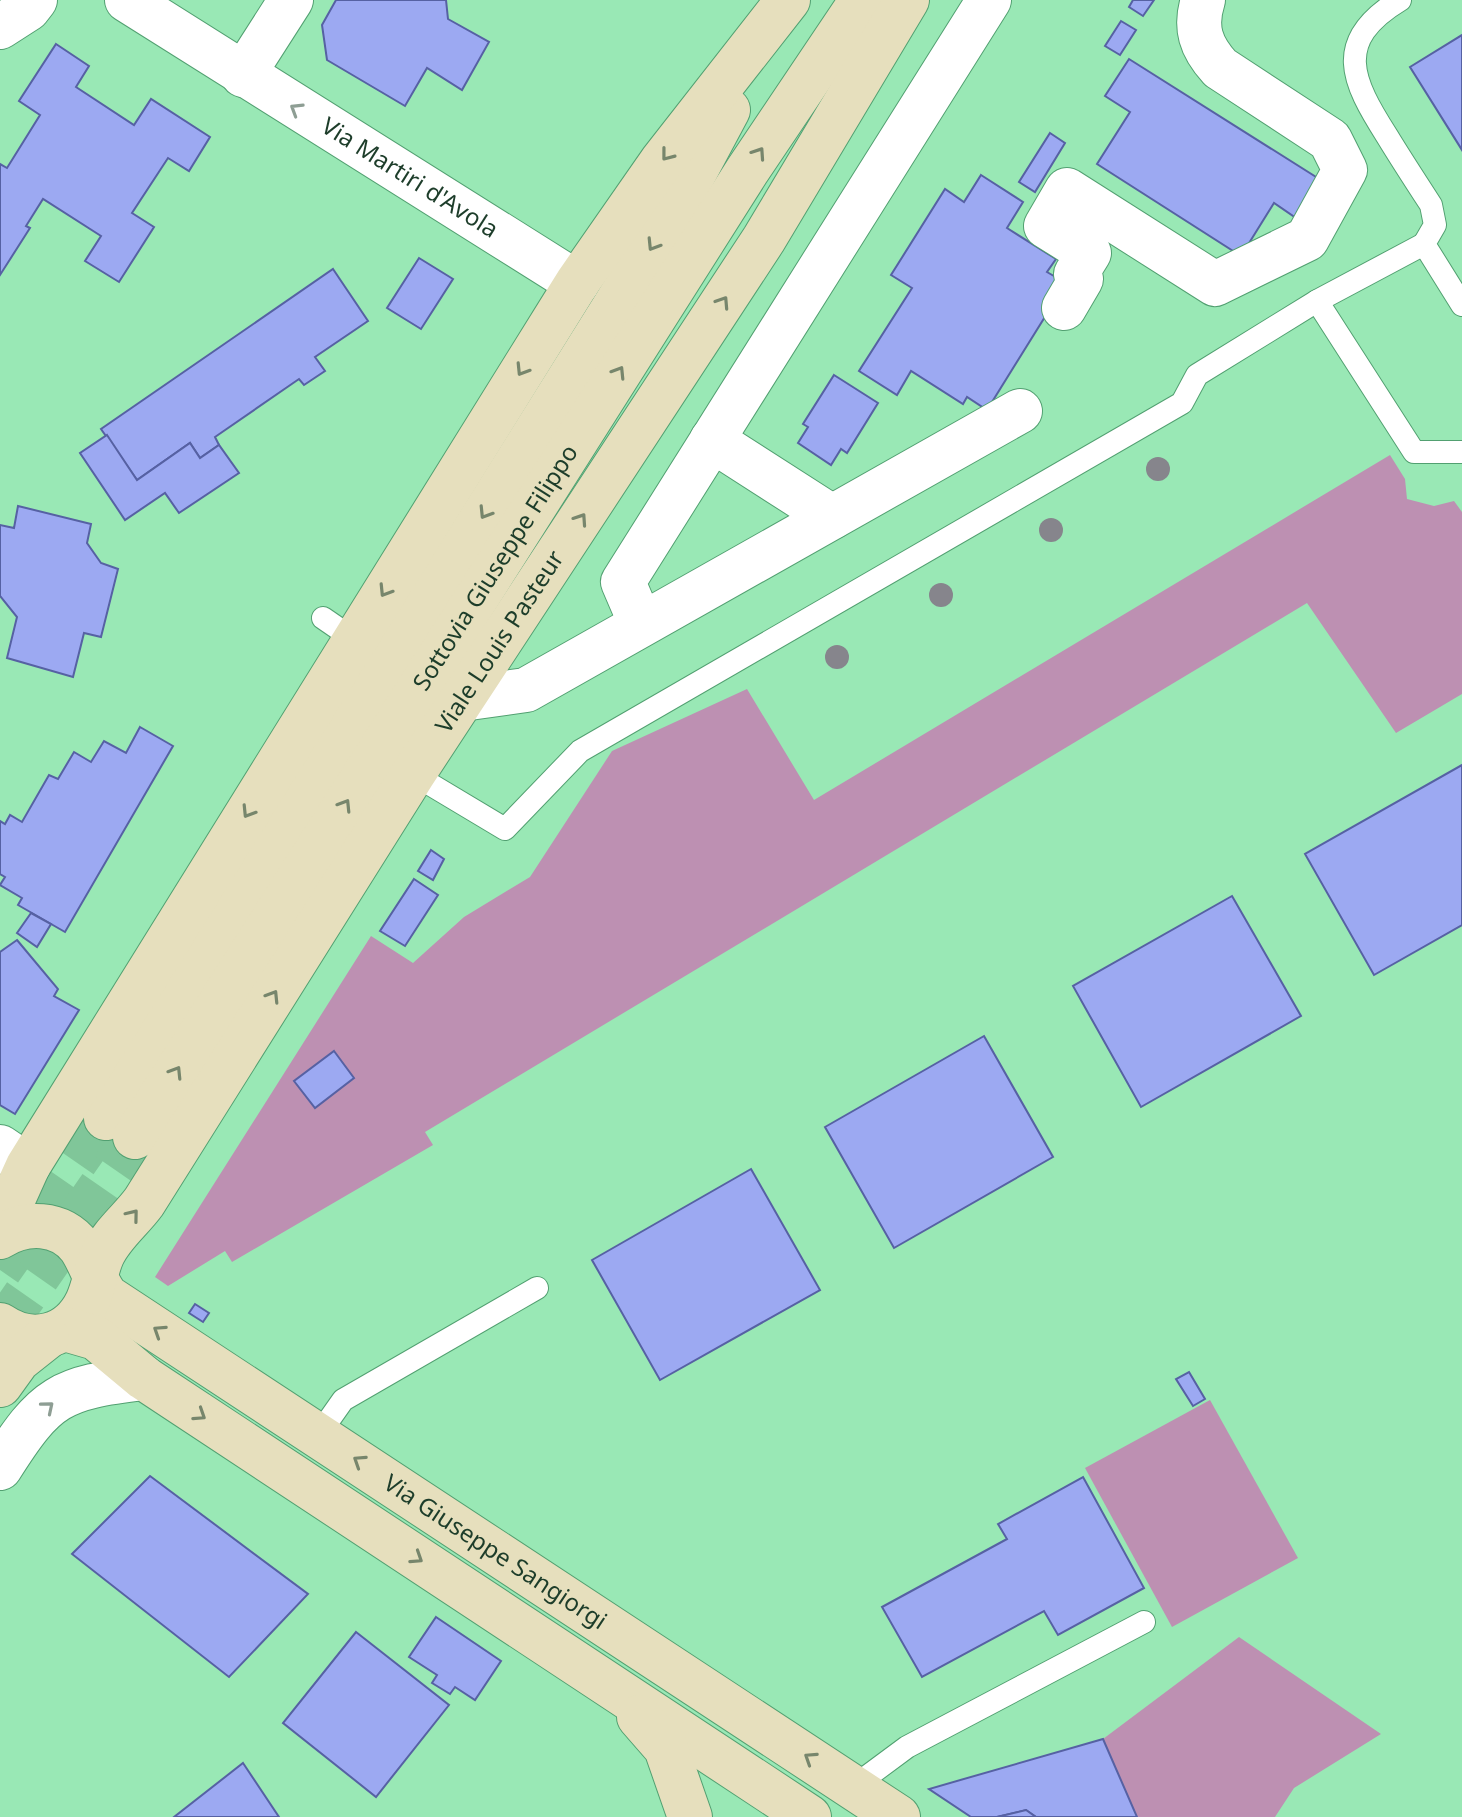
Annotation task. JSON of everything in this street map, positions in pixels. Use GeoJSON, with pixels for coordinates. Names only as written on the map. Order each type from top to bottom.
{"type":"FeatureCollection","features":[{"type":"Feature","properties":{"kind":"main road","name":"Sottovia Giuseppe Filippo"},"geometry":{"type":"LineString","coordinates":[[786,3],[673,213],[120,1128],[738,184],[862,0]]}},
{"type":"Feature","properties":{"kind":"main road","name":"Viale Louis Pasteur"},"geometry":{"type":"LineString","coordinates":[[0,1385],[18,1360],[79,1317],[95,1282],[102,1256],[144,1202],[413,774],[764,239],[907,0]]}},
{"type":"Feature","properties":{"kind":"main road"},"geometry":{"type":"LineString","coordinates":[[95,1282],[79,1246],[65,1234],[48,1226],[30,1225],[6,1234],[14,1156],[339,629],[662,161],[786,3]]}},
{"type":"Feature","properties":{"kind":"main road","name":"Via Giuseppe Sangiorgi"},"geometry":{"type":"LineString","coordinates":[[95,1282],[107,1297],[123,1308],[898,1817]]}},
{"type":"Feature","properties":{"kind":"main road","name":"Via Giuseppe Sangiorgi"},"geometry":{"type":"LineString","coordinates":[[0,1325],[29,1338],[56,1333],[96,1338],[144,1378],[613,1688],[778,1811]]}},
{"type":"Feature","properties":{"kind":"main road"},"geometry":{"type":"LineString","coordinates":[[613,1688],[666,1748],[690,1817]]}},
{"type":"Feature","properties":{"kind":"street"},"geometry":{"type":"LineString","coordinates":[[0,27],[28,9],[35,0]]}},
{"type":"Feature","properties":{"kind":"street","name":"Via Martiri d'Avola"},"geometry":{"type":"LineString","coordinates":[[127,0],[577,283]]}},
{"type":"Feature","properties":{"kind":"street"},"geometry":{"type":"LineString","coordinates":[[243,75],[291,0]]}},
{"type":"Feature","properties":{"kind":"street"},"geometry":{"type":"LineString","coordinates":[[641,624],[623,582],[989,0]]}},
{"type":"Feature","properties":{"kind":"street"},"geometry":{"type":"LineString","coordinates":[[1064,308],[1081,279],[1076,274],[1089,253],[1046,226],[1067,190],[1215,284],[1307,239],[1345,170],[1330,140],[1220,68],[1201,41],[1198,25],[1203,0]]}},
{"type":"Feature","properties":{"kind":"street"},"geometry":{"type":"LineString","coordinates":[[462,699],[526,690],[1020,411]]}},
{"type":"Feature","properties":{"kind":"street"},"geometry":{"type":"LineString","coordinates":[[712,440],[832,517]]}},
{"type":"Feature","properties":{"kind":"street"},"geometry":{"type":"LineString","coordinates":[[0,1468],[22,1432],[49,1402],[90,1384],[144,1378]]}},
{"type":"Feature","properties":{"kind":"lane"},"geometry":{"type":"LineString","coordinates":[[413,774],[505,829],[580,751],[1182,403],[1197,375],[1317,301],[1424,244],[1435,225],[1431,205],[1359,92],[1354,62],[1363,31],[1400,0]]}},
{"type":"Feature","properties":{"kind":"lane"},"geometry":{"type":"LineString","coordinates":[[1424,244],[1462,305]]}},
{"type":"Feature","properties":{"kind":"lane"},"geometry":{"type":"LineString","coordinates":[[1317,301],[1414,452],[1462,452]]}},
{"type":"Feature","properties":{"kind":"lane"},"geometry":{"type":"LineString","coordinates":[[319,1434],[343,1400],[537,1288]]}},
{"type":"Feature","properties":{"kind":"lane"},"geometry":{"type":"LineString","coordinates":[[853,1787],[907,1747],[1144,1622]]}},
{"type":"Feature","properties":{"kind":"shaded area"},"geometry":{"type":"Polygon","coordinates":[[[1390,455],[1405,479],[1407,499],[1434,506],[1454,501],[1462,512],[1462,694],[1396,733],[1307,603],[425,1132],[433,1145],[232,1262],[225,1251],[168,1286],[155,1277],[371,936],[413,963],[464,917],[530,877],[612,751],[747,689],[814,800],[1390,455]]]}},
{"type":"Feature","properties":{"kind":"shaded area"},"geometry":{"type":"Polygon","coordinates":[[[1210,1400],[1298,1558],[1172,1627],[1085,1468],[1210,1400]]]}},
{"type":"Feature","properties":{"kind":"shaded area"},"geometry":{"type":"Polygon","coordinates":[[[1239,1637],[1381,1734],[1294,1788],[1275,1817],[1137,1817],[1103,1739],[1239,1637]]]}},
{"type":"Feature","properties":{"kind":"building"},"geometry":{"type":"Polygon","coordinates":[[[336,0],[446,0],[448,19],[489,42],[462,90],[427,68],[405,106],[327,60],[322,25],[336,0]]]}},
{"type":"Feature","properties":{"kind":"building"},"geometry":{"type":"Polygon","coordinates":[[[1133,0],[1154,0],[1143,16],[1129,7],[1133,0]]]}},
{"type":"Feature","properties":{"kind":"building"},"geometry":{"type":"Polygon","coordinates":[[[1121,21],[1136,30],[1120,55],[1105,46],[1121,21]]]}},
{"type":"Feature","properties":{"kind":"building"},"geometry":{"type":"Polygon","coordinates":[[[1462,35],[1462,150],[1410,67],[1462,35]]]}},
{"type":"Feature","properties":{"kind":"building"},"geometry":{"type":"Polygon","coordinates":[[[56,44],[89,66],[76,87],[134,125],[151,99],[210,137],[189,171],[168,158],[132,213],[154,227],[119,282],[85,261],[101,236],[43,199],[26,226],[30,228],[0,275],[0,164],[7,168],[40,115],[19,101],[56,44]]]}},
{"type":"Feature","properties":{"kind":"building"},"geometry":{"type":"Polygon","coordinates":[[[1129,59],[1324,182],[1299,220],[1274,203],[1241,256],[1097,164],[1130,112],[1105,96],[1129,59]]]}},
{"type":"Feature","properties":{"kind":"building"},"geometry":{"type":"Polygon","coordinates":[[[1050,133],[1065,143],[1035,192],[1019,182],[1050,133]]]}},
{"type":"Feature","properties":{"kind":"building"},"geometry":{"type":"Polygon","coordinates":[[[981,175],[1023,202],[1007,228],[1056,259],[1047,272],[1066,283],[987,410],[967,397],[963,404],[911,371],[897,395],[859,371],[912,288],[891,275],[945,189],[964,202],[981,175]]]}},
{"type":"Feature","properties":{"kind":"building"},"geometry":{"type":"Polygon","coordinates":[[[419,258],[453,279],[421,329],[387,308],[419,258]]]}},
{"type":"Feature","properties":{"kind":"building"},"geometry":{"type":"Polygon","coordinates":[[[333,269],[368,321],[315,357],[325,371],[304,385],[299,379],[215,437],[219,445],[200,458],[190,443],[137,480],[101,429],[333,269]]]}},
{"type":"Feature","properties":{"kind":"building"},"geometry":{"type":"Polygon","coordinates":[[[834,375],[878,403],[847,453],[841,449],[831,465],[798,443],[808,427],[803,424],[834,375]]]}},
{"type":"Feature","properties":{"kind":"building"},"geometry":{"type":"Polygon","coordinates":[[[107,435],[137,480],[190,443],[200,458],[219,445],[239,473],[179,513],[165,493],[125,520],[80,453],[107,435]]]}},
{"type":"Feature","properties":{"kind":"building"},"geometry":{"type":"Polygon","coordinates":[[[18,506],[91,524],[87,543],[101,563],[118,569],[101,637],[84,633],[73,677],[7,658],[17,617],[0,596],[0,525],[14,528],[18,506]]]}},
{"type":"Feature","properties":{"kind":"building"},"geometry":{"type":"Polygon","coordinates":[[[140,727],[173,746],[65,932],[18,905],[22,898],[0,885],[5,877],[0,874],[0,821],[5,824],[10,815],[22,822],[49,775],[58,779],[74,752],[91,762],[104,741],[126,753],[140,727]]]}},
{"type":"Feature","properties":{"kind":"building"},"geometry":{"type":"Polygon","coordinates":[[[1462,765],[1462,925],[1374,975],[1305,854],[1462,765]]]}},
{"type":"Feature","properties":{"kind":"building"},"geometry":{"type":"Polygon","coordinates":[[[431,850],[444,859],[433,880],[418,871],[431,850]]]}},
{"type":"Feature","properties":{"kind":"building"},"geometry":{"type":"Polygon","coordinates":[[[414,879],[438,895],[405,946],[380,931],[414,879]]]}},
{"type":"Feature","properties":{"kind":"building"},"geometry":{"type":"Polygon","coordinates":[[[1232,896],[1301,1016],[1141,1107],[1073,986],[1232,896]]]}},
{"type":"Feature","properties":{"kind":"building"},"geometry":{"type":"Polygon","coordinates":[[[31,913],[51,924],[37,947],[17,933],[31,913]]]}},
{"type":"Feature","properties":{"kind":"building"},"geometry":{"type":"Polygon","coordinates":[[[17,940],[58,989],[54,996],[79,1010],[15,1114],[0,1105],[0,952],[17,940]]]}},
{"type":"Feature","properties":{"kind":"building"},"geometry":{"type":"Polygon","coordinates":[[[984,1036],[1053,1157],[894,1248],[825,1127],[984,1036]]]}},
{"type":"Feature","properties":{"kind":"building"},"geometry":{"type":"Polygon","coordinates":[[[334,1051],[354,1078],[315,1108],[294,1081],[334,1051]]]}},
{"type":"Feature","properties":{"kind":"building"},"geometry":{"type":"Polygon","coordinates":[[[751,1169],[820,1290],[660,1380],[592,1260],[751,1169]]]}},
{"type":"Feature","properties":{"kind":"building"},"geometry":{"type":"Polygon","coordinates":[[[195,1304],[209,1313],[203,1322],[189,1313],[195,1304]]]}},
{"type":"Feature","properties":{"kind":"building"},"geometry":{"type":"Polygon","coordinates":[[[1189,1372],[1205,1399],[1193,1406],[1176,1379],[1189,1372]]]}},
{"type":"Feature","properties":{"kind":"building"},"geometry":{"type":"Polygon","coordinates":[[[150,1476],[308,1594],[229,1677],[72,1554],[150,1476]]]}},
{"type":"Feature","properties":{"kind":"building"},"geometry":{"type":"Polygon","coordinates":[[[1083,1477],[1144,1588],[1058,1635],[1044,1611],[922,1677],[882,1607],[1007,1539],[998,1524],[1083,1477]]]}},
{"type":"Feature","properties":{"kind":"building"},"geometry":{"type":"Polygon","coordinates":[[[436,1617],[501,1661],[475,1700],[455,1687],[450,1694],[432,1683],[437,1675],[409,1657],[436,1617]]]}},
{"type":"Feature","properties":{"kind":"building"},"geometry":{"type":"Polygon","coordinates":[[[356,1632],[449,1705],[376,1797],[283,1723],[356,1632]]]}},
{"type":"Feature","properties":{"kind":"building"},"geometry":{"type":"Polygon","coordinates":[[[1103,1739],[1137,1817],[1036,1817],[1026,1810],[997,1817],[971,1817],[929,1789],[1103,1739]]]}},
{"type":"Feature","properties":{"kind":"building"},"geometry":{"type":"Polygon","coordinates":[[[243,1763],[279,1817],[174,1817],[243,1763]]]}},
{"type":"Feature","properties":{"kind":"building"},"geometry":{"type":"Polygon","coordinates":[[[1026,1810],[1036,1817],[997,1817],[1026,1810]]]}},
{"type":"Feature","properties":{"kind":"tunnel"},"geometry":{"type":"LineString","coordinates":[[0,1270],[106,1118]]}},
{"type":"Feature","properties":{"kind":"tunnel"},"geometry":{"type":"LineString","coordinates":[[0,1331],[135,1137]]}}]}
